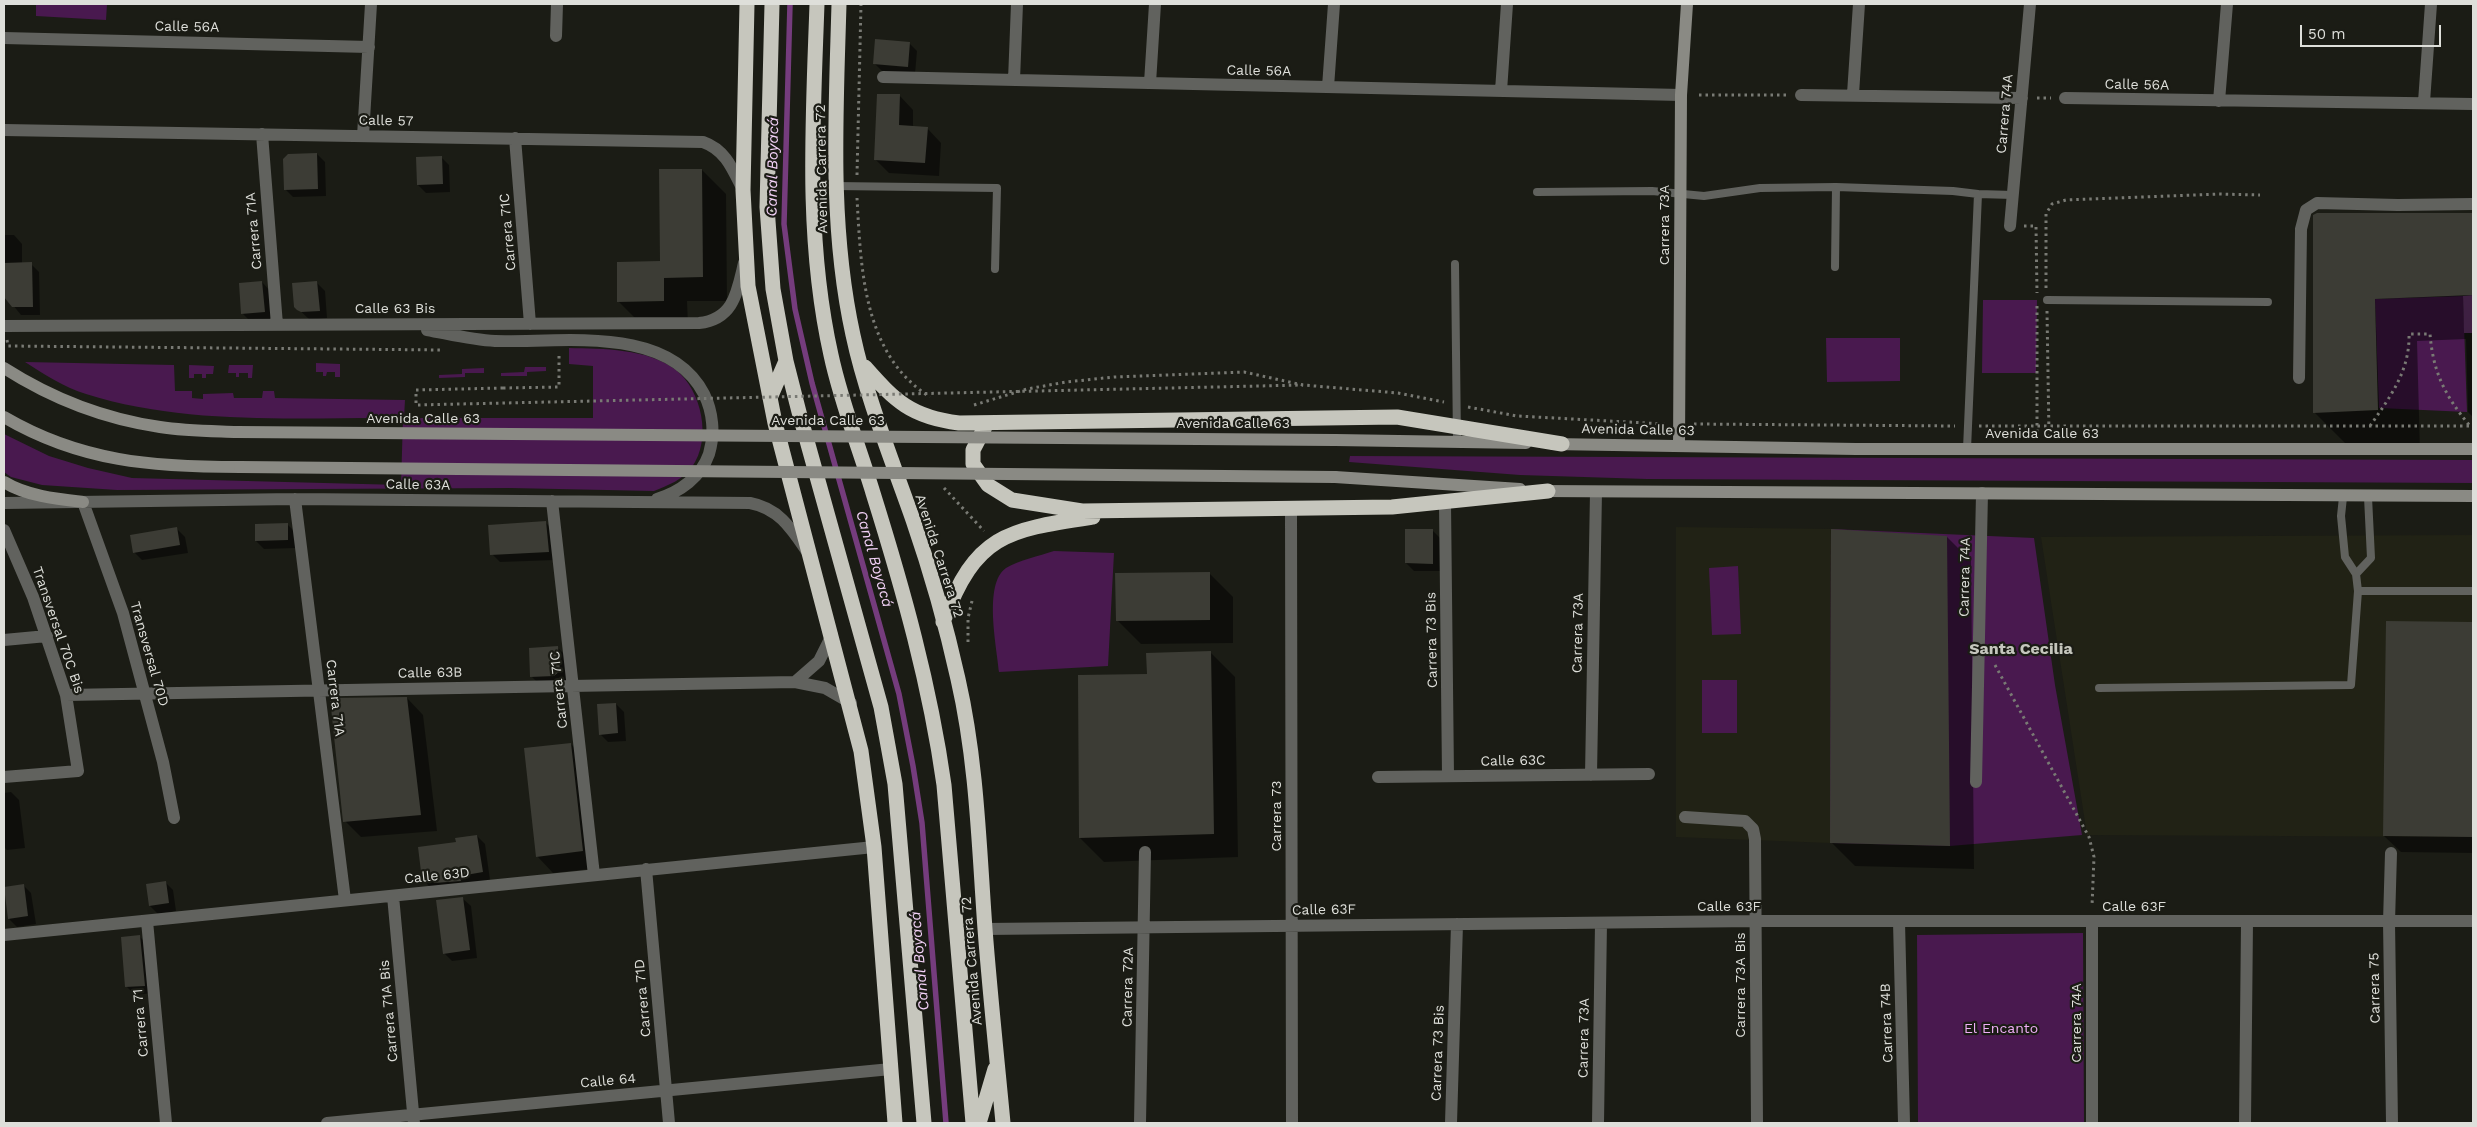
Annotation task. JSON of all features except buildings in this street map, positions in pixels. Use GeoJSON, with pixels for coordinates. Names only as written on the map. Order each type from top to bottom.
{"type":"FeatureCollection","features":[{"type":"Feature","properties":{"kind":"highway"},"geometry":{"type":"LineString","coordinates":[[748,4],[743,190],[745,259],[752,312],[770,398],[851,703],[863,760],[874,847],[895,1123]]}},
{"type":"Feature","properties":{"kind":"highway"},"geometry":{"type":"LineString","coordinates":[[772,4],[767,207],[773,289],[786,361],[830,528],[881,707],[889,743],[895,784],[924,1123]]}},
{"type":"Feature","properties":{"kind":"highway","name":"Avenida Carrera 72"},"geometry":{"type":"LineString","coordinates":[[817,4],[812,201],[818,278],[831,355],[882,522],[919,654],[938,742],[944,785],[973,1123]]}},
{"type":"Feature","properties":{"kind":"highway","name":"Avenida Carrera 72"},"geometry":{"type":"LineString","coordinates":[[839,4],[836,186],[842,268],[850,323],[860,361],[934,586],[958,680],[974,771],[985,929],[1003,1123]]}},
{"type":"Feature","properties":{"kind":"highway"},"geometry":{"type":"LineString","coordinates":[[752,312],[783,346]]}},
{"type":"Feature","properties":{"kind":"highway"},"geometry":{"type":"LineString","coordinates":[[770,398],[786,361]]}},
{"type":"Feature","properties":{"kind":"highway"},"geometry":{"type":"LineString","coordinates":[[860,361],[885,389],[904,406],[919,414],[945,421],[1398,417],[1562,444]]}},
{"type":"Feature","properties":{"kind":"highway"},"geometry":{"type":"LineString","coordinates":[[989,422],[973,450],[973,464],[988,485],[1000,494],[1026,503],[1082,511],[1392,507],[1548,491]]}},
{"type":"Feature","properties":{"kind":"highway"},"geometry":{"type":"LineString","coordinates":[[944,622],[955,590],[968,570],[995,542],[1012,533],[1038,525],[1129,511]]}},
{"type":"Feature","properties":{"kind":"highway"},"geometry":{"type":"LineString","coordinates":[[979,1123],[997,1061]]}},
{"type":"Feature","properties":{"kind":"main road","name":"Carrera 73A"},"geometry":{"type":"LineString","coordinates":[[1679,446],[1681,95],[1687,4]]}},
{"type":"Feature","properties":{"kind":"main road","name":"Avenida Calle 63"},"geometry":{"type":"LineString","coordinates":[[4,368],[59,398],[83,408],[160,427],[237,432],[1335,440],[1967,449],[2473,449]]}},
{"type":"Feature","properties":{"kind":"main road"},"geometry":{"type":"LineString","coordinates":[[4,417],[38,435],[99,457],[154,464],[240,467],[1335,477],[1548,491],[1596,492],[1982,493],[2343,497],[2473,496]]}},
{"type":"Feature","properties":{"kind":"main road"},"geometry":{"type":"LineString","coordinates":[[4,482],[41,495],[83,502]]}},
{"type":"Feature","properties":{"kind":"street"},"geometry":{"type":"LineString","coordinates":[[363,136],[371,4]]}},
{"type":"Feature","properties":{"kind":"street"},"geometry":{"type":"LineString","coordinates":[[556,36],[557,4]]}},
{"type":"Feature","properties":{"kind":"street"},"geometry":{"type":"LineString","coordinates":[[1014,80],[1017,4]]}},
{"type":"Feature","properties":{"kind":"street"},"geometry":{"type":"LineString","coordinates":[[1150,83],[1155,4]]}},
{"type":"Feature","properties":{"kind":"street"},"geometry":{"type":"LineString","coordinates":[[1328,87],[1334,4]]}},
{"type":"Feature","properties":{"kind":"street"},"geometry":{"type":"LineString","coordinates":[[1501,91],[1507,4]]}},
{"type":"Feature","properties":{"kind":"street"},"geometry":{"type":"LineString","coordinates":[[1853,94],[1859,4]]}},
{"type":"Feature","properties":{"kind":"street","name":"Carrera 74A"},"geometry":{"type":"LineString","coordinates":[[2010,226],[2030,4]]}},
{"type":"Feature","properties":{"kind":"street"},"geometry":{"type":"LineString","coordinates":[[2220,101],[2226,4]]}},
{"type":"Feature","properties":{"kind":"street"},"geometry":{"type":"LineString","coordinates":[[2424,102],[2431,4]]}},
{"type":"Feature","properties":{"kind":"street","name":"Calle 56A"},"geometry":{"type":"LineString","coordinates":[[4,38],[369,47]]}},
{"type":"Feature","properties":{"kind":"street","name":"Calle 56A"},"geometry":{"type":"LineString","coordinates":[[883,77],[1681,95]]}},
{"type":"Feature","properties":{"kind":"street"},"geometry":{"type":"LineString","coordinates":[[1800,95],[1853,94],[2022,98]]}},
{"type":"Feature","properties":{"kind":"street","name":"Calle 56A"},"geometry":{"type":"LineString","coordinates":[[2065,98],[2473,104]]}},
{"type":"Feature","properties":{"kind":"street","name":"Calle 57"},"geometry":{"type":"LineString","coordinates":[[4,130],[703,142],[714,147],[727,159],[743,190]]}},
{"type":"Feature","properties":{"kind":"street","name":"Carrera 71A"},"geometry":{"type":"LineString","coordinates":[[262,134],[277,325]]}},
{"type":"Feature","properties":{"kind":"street","name":"Carrera 71C"},"geometry":{"type":"LineString","coordinates":[[515,138],[530,324]]}},
{"type":"Feature","properties":{"kind":"street"},"geometry":{"type":"LineString","coordinates":[[2299,378],[2301,229],[2306,210],[2317,203],[2473,204]]}},
{"type":"Feature","properties":{"kind":"street","name":"Calle 63 Bis"},"geometry":{"type":"LineString","coordinates":[[4,326],[712,322],[730,306],[737,293],[745,259]]}},
{"type":"Feature","properties":{"kind":"street"},"geometry":{"type":"LineString","coordinates":[[397,324],[480,340],[627,344],[652,350],[678,364],[698,383],[706,399],[711,416],[711,447],[705,464],[693,479],[668,496],[647,502]]}},
{"type":"Feature","properties":{"kind":"street","name":"Carrera 73A"},"geometry":{"type":"LineString","coordinates":[[1590,775],[1596,492]]}},
{"type":"Feature","properties":{"kind":"street","name":"Carrera 74A"},"geometry":{"type":"LineString","coordinates":[[1976,782],[1982,493]]}},
{"type":"Feature","properties":{"kind":"street","name":"Carrera 71A"},"geometry":{"type":"LineString","coordinates":[[295,499],[345,900]]}},
{"type":"Feature","properties":{"kind":"street","name":"Calle 63A"},"geometry":{"type":"LineString","coordinates":[[4,503],[295,499],[750,503],[765,506],[782,518],[810,554]]}},
{"type":"Feature","properties":{"kind":"street","name":"Carrera 71C"},"geometry":{"type":"LineString","coordinates":[[552,501],[594,875]]}},
{"type":"Feature","properties":{"kind":"street","name":"Transversal 70D"},"geometry":{"type":"LineString","coordinates":[[83,502],[122,613],[163,762],[174,818]]}},
{"type":"Feature","properties":{"kind":"street","name":"Carrera 73 Bis"},"geometry":{"type":"LineString","coordinates":[[1445,503],[1448,776]]}},
{"type":"Feature","properties":{"kind":"street","name":"Carrera 73"},"geometry":{"type":"LineString","coordinates":[[1291,509],[1292,1123]]}},
{"type":"Feature","properties":{"kind":"street","name":"Transversal 70C Bis"},"geometry":{"type":"LineString","coordinates":[[4,530],[33,597],[66,695],[78,771],[4,777]]}},
{"type":"Feature","properties":{"kind":"street"},"geometry":{"type":"LineString","coordinates":[[795,682],[819,661],[832,634]]}},
{"type":"Feature","properties":{"kind":"street"},"geometry":{"type":"LineString","coordinates":[[4,640],[47,636]]}},
{"type":"Feature","properties":{"kind":"street","name":"Calle 63B"},"geometry":{"type":"LineString","coordinates":[[66,695],[795,682],[825,688],[851,703]]}},
{"type":"Feature","properties":{"kind":"street","name":"Calle 63C"},"geometry":{"type":"LineString","coordinates":[[1378,777],[1649,774]]}},
{"type":"Feature","properties":{"kind":"street","name":"Carrera 73A Bis"},"geometry":{"type":"LineString","coordinates":[[1685,817],[1744,821],[1753,829],[1756,839],[1757,1123]]}},
{"type":"Feature","properties":{"kind":"street","name":"Calle 63D"},"geometry":{"type":"LineString","coordinates":[[4,935],[874,847]]}},
{"type":"Feature","properties":{"kind":"street","name":"Carrera 72A"},"geometry":{"type":"LineString","coordinates":[[1140,1123],[1145,852]]}},
{"type":"Feature","properties":{"kind":"street","name":"Carrera 75"},"geometry":{"type":"LineString","coordinates":[[2391,853],[2389,922],[2392,1123]]}},
{"type":"Feature","properties":{"kind":"street","name":"Carrera 71D"},"geometry":{"type":"LineString","coordinates":[[646,870],[669,1123]]}},
{"type":"Feature","properties":{"kind":"street","name":"Carrera 71A Bis"},"geometry":{"type":"LineString","coordinates":[[393,896],[414,1119]]}},
{"type":"Feature","properties":{"kind":"street","name":"Carrera 71"},"geometry":{"type":"LineString","coordinates":[[146,921],[166,1123]]}},
{"type":"Feature","properties":{"kind":"street","name":"Calle 63F"},"geometry":{"type":"LineString","coordinates":[[985,929],[1756,922],[2473,921]]}},
{"type":"Feature","properties":{"kind":"street","name":"Carrera 74B"},"geometry":{"type":"LineString","coordinates":[[1899,922],[1904,1123]]}},
{"type":"Feature","properties":{"kind":"street","name":"Carrera 74A"},"geometry":{"type":"LineString","coordinates":[[2092,922],[2092,1123]]}},
{"type":"Feature","properties":{"kind":"street"},"geometry":{"type":"LineString","coordinates":[[2244,1123],[2248,922]]}},
{"type":"Feature","properties":{"kind":"street","name":"Carrera 73A"},"geometry":{"type":"LineString","coordinates":[[1598,1123],[1601,923]]}},
{"type":"Feature","properties":{"kind":"street","name":"Carrera 73 Bis"},"geometry":{"type":"LineString","coordinates":[[1451,1123],[1457,924]]}},
{"type":"Feature","properties":{"kind":"street","name":"Calle 64"},"geometry":{"type":"LineString","coordinates":[[327,1123],[414,1119],[666,1091],[891,1069]]}},
{"type":"Feature","properties":{"kind":"lane"},"geometry":{"type":"LineString","coordinates":[[836,186],[997,188],[995,270]]}},
{"type":"Feature","properties":{"kind":"lane"},"geometry":{"type":"LineString","coordinates":[[1835,267],[1836,187]]}},
{"type":"Feature","properties":{"kind":"lane"},"geometry":{"type":"LineString","coordinates":[[1537,192],[1652,191],[1704,196],[1760,188],[1836,187],[2013,195]]}},
{"type":"Feature","properties":{"kind":"lane"},"geometry":{"type":"LineString","coordinates":[[1967,449],[1978,194]]}},
{"type":"Feature","properties":{"kind":"lane"},"geometry":{"type":"LineString","coordinates":[[1455,264],[1457,442]]}},
{"type":"Feature","properties":{"kind":"lane"},"geometry":{"type":"LineString","coordinates":[[2046,300],[2268,302]]}},
{"type":"Feature","properties":{"kind":"lane"},"geometry":{"type":"LineString","coordinates":[[2099,688],[2351,685],[2358,591],[2356,574],[2345,557],[2341,516],[2343,497]]}},
{"type":"Feature","properties":{"kind":"lane"},"geometry":{"type":"LineString","coordinates":[[2356,574],[2371,558],[2368,497]]}},
{"type":"Feature","properties":{"kind":"lane"},"geometry":{"type":"LineString","coordinates":[[2358,591],[2473,591]]}},
{"type":"Feature","properties":{"kind":"path"},"geometry":{"type":"LineString","coordinates":[[861,4],[856,186],[864,286],[882,346],[908,379],[936,401]]}},
{"type":"Feature","properties":{"kind":"path"},"geometry":{"type":"LineString","coordinates":[[837,77],[883,77]]}},
{"type":"Feature","properties":{"kind":"path"},"geometry":{"type":"LineString","coordinates":[[1699,95],[1800,95]]}},
{"type":"Feature","properties":{"kind":"path"},"geometry":{"type":"LineString","coordinates":[[2022,98],[2065,98]]}},
{"type":"Feature","properties":{"kind":"path"},"geometry":{"type":"LineString","coordinates":[[2043,448],[2049,426],[2046,214],[2052,204],[2066,200],[2219,194],[2260,195]]}},
{"type":"Feature","properties":{"kind":"path"},"geometry":{"type":"LineString","coordinates":[[2010,226],[2036,226],[2037,426],[2043,448]]}},
{"type":"Feature","properties":{"kind":"path"},"geometry":{"type":"LineString","coordinates":[[2370,427],[2399,383],[2410,352],[2409,334],[2430,334],[2431,352],[2440,385],[2472,426]]}},
{"type":"Feature","properties":{"kind":"path"},"geometry":{"type":"LineString","coordinates":[[8,346],[450,350]]}},
{"type":"Feature","properties":{"kind":"path"},"geometry":{"type":"LineString","coordinates":[[549,353],[559,353],[560,387],[416,390],[416,405],[1303,385],[1398,393],[1517,416],[1661,424]]}},
{"type":"Feature","properties":{"kind":"path"},"geometry":{"type":"LineString","coordinates":[[968,405],[1027,389],[1066,382],[1114,377],[1244,372],[1303,385]]}},
{"type":"Feature","properties":{"kind":"path"},"geometry":{"type":"LineString","coordinates":[[1695,424],[2472,426]]}},
{"type":"Feature","properties":{"kind":"path"},"geometry":{"type":"LineString","coordinates":[[1993,662],[2089,837],[2094,857],[2092,922]]}},
{"type":"Feature","properties":{"kind":"shaded area"},"geometry":{"type":"Polygon","coordinates":[[[2473,295],[2473,333],[2464,333],[2463,296],[2473,295]]]}},
{"type":"Feature","properties":{"kind":"shaded area"},"geometry":{"type":"Polygon","coordinates":[[[1676,527],[1831,529],[1830,843],[1676,837],[1676,527]]]}},
{"type":"Feature","properties":{"kind":"shaded area"},"geometry":{"type":"Polygon","coordinates":[[[2473,535],[2473,837],[2087,835],[2041,537],[2473,535]]]}},
{"type":"Feature","properties":{"kind":"green space"},"geometry":{"type":"Polygon","coordinates":[[[36,4],[107,4],[106,20],[36,16],[36,4]]]}},
{"type":"Feature","properties":{"kind":"green space"},"geometry":{"type":"Polygon","coordinates":[[[2463,296],[2467,412],[2379,408],[2375,299],[2463,296]]]}},
{"type":"Feature","properties":{"kind":"green space"},"geometry":{"type":"Polygon","coordinates":[[[1983,300],[2037,300],[2036,373],[1982,373],[1983,300]]]}},
{"type":"Feature","properties":{"kind":"green space"},"geometry":{"type":"Polygon","coordinates":[[[1826,338],[1900,338],[1900,381],[1827,382],[1826,338]]]}},
{"type":"Feature","properties":{"kind":"green space"},"geometry":{"type":"Polygon","coordinates":[[[569,348],[624,351],[652,357],[676,370],[685,379],[698,403],[703,430],[698,456],[685,475],[675,482],[654,491],[510,488],[117,490],[42,485],[11,477],[4,472],[4,434],[49,456],[88,468],[132,478],[401,485],[403,418],[243,418],[164,411],[124,404],[86,394],[70,388],[25,362],[174,365],[175,391],[192,391],[192,398],[203,399],[203,394],[233,393],[234,398],[262,398],[263,391],[274,391],[275,398],[405,400],[404,418],[593,418],[593,366],[569,364],[569,348]]]}},
{"type":"Feature","properties":{"kind":"green space"},"geometry":{"type":"Polygon","coordinates":[[[316,363],[340,364],[340,377],[335,377],[335,372],[327,372],[326,376],[323,376],[323,372],[316,372],[316,363]]]}},
{"type":"Feature","properties":{"kind":"green space"},"geometry":{"type":"Polygon","coordinates":[[[189,365],[214,366],[213,374],[206,374],[206,378],[202,378],[202,374],[194,374],[194,378],[189,378],[189,365]]]}},
{"type":"Feature","properties":{"kind":"green space"},"geometry":{"type":"Polygon","coordinates":[[[229,365],[253,365],[252,378],[248,378],[248,373],[239,373],[239,377],[236,377],[236,373],[228,373],[229,365]]]}},
{"type":"Feature","properties":{"kind":"green space"},"geometry":{"type":"Polygon","coordinates":[[[525,367],[546,367],[546,371],[527,372],[527,376],[501,376],[501,373],[524,372],[525,367]]]}},
{"type":"Feature","properties":{"kind":"green space"},"geometry":{"type":"Polygon","coordinates":[[[484,368],[484,373],[465,373],[465,377],[439,378],[439,375],[462,374],[462,369],[484,368]]]}},
{"type":"Feature","properties":{"kind":"green space"},"geometry":{"type":"Polygon","coordinates":[[[1350,456],[2473,460],[2473,483],[1647,479],[1520,475],[1349,462],[1350,456]]]}},
{"type":"Feature","properties":{"kind":"green space"},"geometry":{"type":"Polygon","coordinates":[[[1831,529],[2034,538],[2055,685],[2082,835],[1950,846],[1830,843],[1831,529]]]}},
{"type":"Feature","properties":{"kind":"green space"},"geometry":{"type":"Polygon","coordinates":[[[1054,551],[1114,553],[1108,666],[999,672],[994,632],[993,601],[999,576],[1011,565],[1054,551]]]}},
{"type":"Feature","properties":{"kind":"green space"},"geometry":{"type":"Polygon","coordinates":[[[1738,566],[1741,634],[1712,635],[1709,568],[1738,566]]]}},
{"type":"Feature","properties":{"kind":"green space"},"geometry":{"type":"Polygon","coordinates":[[[1702,680],[1737,680],[1737,733],[1702,733],[1702,680]]]}},
{"type":"Feature","properties":{"kind":"green space","name":"El Encanto"},"geometry":{"type":"Polygon","coordinates":[[[2083,933],[2084,1123],[1918,1123],[1917,935],[2083,933]]]}},
{"type":"Feature","properties":{"kind":"waterway","name":"Canal Boyacá"},"geometry":{"type":"LineString","coordinates":[[790,4],[784,224],[795,309],[812,383],[899,694],[913,766],[922,823],[946,1123]]}},
{"type":"Feature","properties":{"kind":"district","name":"Santa Cecilia"},"geometry":{"type":"Point","coordinates":[2021,649]}}]}
